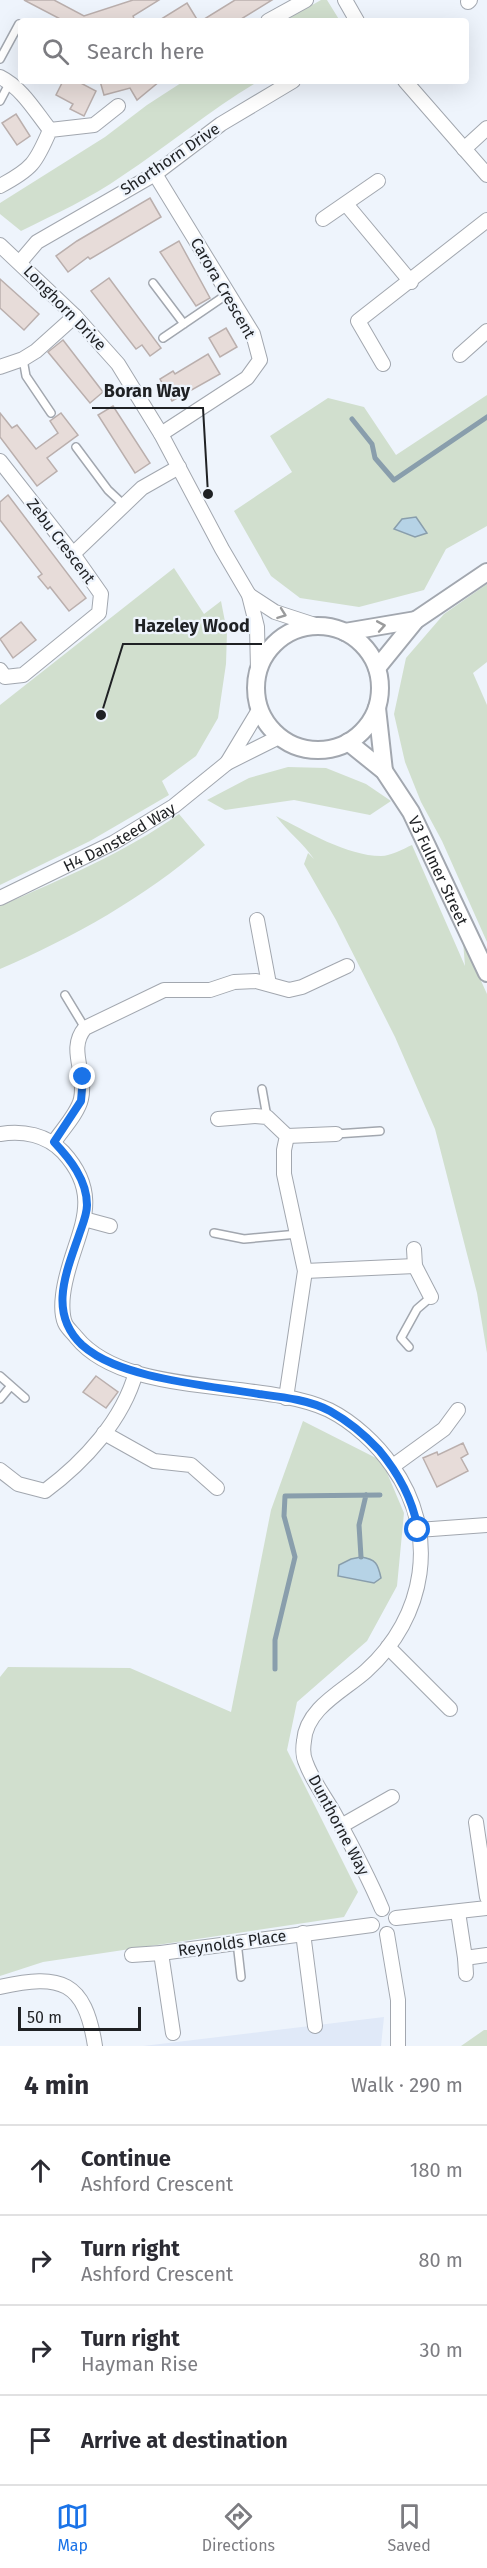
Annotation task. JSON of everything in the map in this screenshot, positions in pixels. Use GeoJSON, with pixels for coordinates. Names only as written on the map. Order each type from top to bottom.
{"type":"FeatureCollection","features":[{"type":"Feature","properties":{"kind":"street"},"geometry":{"type":"LineString","coordinates":[[273,18],[306,0]]}},
{"type":"Feature","properties":{"kind":"street"},"geometry":{"type":"LineString","coordinates":[[345,0],[355,18]]}},
{"type":"Feature","properties":{"kind":"street"},"geometry":{"type":"LineString","coordinates":[[5,80],[50,130]]}},
{"type":"Feature","properties":{"kind":"street","name":"Shorthorn Drive"},"geometry":{"type":"LineString","coordinates":[[20,262],[37,242],[154,174],[221,124],[288,84]]}},
{"type":"Feature","properties":{"kind":"street"},"geometry":{"type":"LineString","coordinates":[[408,84],[487,175]]}},
{"type":"Feature","properties":{"kind":"street"},"geometry":{"type":"LineString","coordinates":[[50,130],[94,125],[118,106]]}},
{"type":"Feature","properties":{"kind":"street"},"geometry":{"type":"LineString","coordinates":[[464,149],[487,128]]}},
{"type":"Feature","properties":{"kind":"street"},"geometry":{"type":"LineString","coordinates":[[0,186],[21,174],[38,159],[50,130]]}},
{"type":"Feature","properties":{"kind":"street","name":"Carora Crescent"},"geometry":{"type":"LineString","coordinates":[[154,174],[253,334],[260,360],[247,378],[161,434]]}},
{"type":"Feature","properties":{"kind":"street"},"geometry":{"type":"LineString","coordinates":[[323,219],[378,181]]}},
{"type":"Feature","properties":{"kind":"street"},"geometry":{"type":"LineString","coordinates":[[346,204],[411,282]]}},
{"type":"Feature","properties":{"kind":"street"},"geometry":{"type":"LineString","coordinates":[[382,364],[358,321],[411,282],[487,220]]}},
{"type":"Feature","properties":{"kind":"street","name":"Longhorn Drive"},"geometry":{"type":"LineString","coordinates":[[0,245],[75,315],[118,364],[161,434],[249,595],[257,627],[258,669]]}},
{"type":"Feature","properties":{"kind":"street"},"geometry":{"type":"LineString","coordinates":[[1,364],[23,359],[36,351],[75,315]]}},
{"type":"Feature","properties":{"kind":"street"},"geometry":{"type":"LineString","coordinates":[[460,356],[487,331]]}},
{"type":"Feature","properties":{"kind":"street","name":"Zebu Crescent"},"geometry":{"type":"LineString","coordinates":[[0,461],[101,594],[99,613],[22,675],[2,676]]}},
{"type":"Feature","properties":{"kind":"street"},"geometry":{"type":"LineString","coordinates":[[73,555],[142,488],[178,467]]}},
{"type":"Feature","properties":{"kind":"street"},"geometry":{"type":"LineString","coordinates":[[377,668],[416,620],[487,572]]}},
{"type":"Feature","properties":{"kind":"street","name":"Longhorn Drive"},"geometry":{"type":"LineString","coordinates":[[249,595],[275,612],[318,626]]}},
{"type":"Feature","properties":{"kind":"street"},"geometry":{"type":"LineString","coordinates":[[345,632],[416,620]]}},
{"type":"Feature","properties":{"kind":"street"},"geometry":{"type":"LineString","coordinates":[[318,626],[345,632],[359,641],[370,654],[377,668],[380,688],[377,708],[370,722],[360,734],[334,748],[313,750],[292,744],[279,737],[267,725],[259,710],[255,689],[258,669],[274,643],[287,633],[302,627],[318,626]]}},
{"type":"Feature","properties":{"kind":"street","name":"V3 Fulmer Street"},"geometry":{"type":"LineString","coordinates":[[377,708],[384,771]]}},
{"type":"Feature","properties":{"kind":"street","name":"H4 Dansteed Way"},"geometry":{"type":"LineString","coordinates":[[228,763],[259,710]]}},
{"type":"Feature","properties":{"kind":"street","name":"H4 Dansteed Way"},"geometry":{"type":"LineString","coordinates":[[0,898],[113,843],[174,806],[228,763],[279,737]]}},
{"type":"Feature","properties":{"kind":"street","name":"V3 Fulmer Street"},"geometry":{"type":"LineString","coordinates":[[348,742],[384,771],[411,812],[487,973]]}},
{"type":"Feature","properties":{"kind":"street"},"geometry":{"type":"LineString","coordinates":[[257,920],[269,984]]}},
{"type":"Feature","properties":{"kind":"street"},"geometry":{"type":"LineString","coordinates":[[0,1134],[31,1134],[54,1142],[81,1101],[83,1077],[76,1050],[78,1037],[86,1028],[164,990],[210,990],[234,982],[256,981],[289,990],[302,987],[347,966]]}},
{"type":"Feature","properties":{"kind":"street"},"geometry":{"type":"LineString","coordinates":[[219,1119],[267,1117],[287,1136],[336,1134]]}},
{"type":"Feature","properties":{"kind":"street"},"geometry":{"type":"LineString","coordinates":[[286,1398],[305,1271],[284,1174],[284,1150],[287,1136]]}},
{"type":"Feature","properties":{"kind":"street","name":"Dunthorne Way"},"geometry":{"type":"LineString","coordinates":[[54,1142],[72,1161],[83,1184],[87,1204],[64,1278],[62,1302],[65,1323],[82,1345],[111,1363],[136,1372],[172,1381],[286,1398],[328,1410],[367,1436],[393,1466],[414,1506],[421,1568],[415,1602],[402,1630],[368,1670],[319,1709],[308,1724],[304,1739],[305,1761],[341,1826],[382,1909]]}},
{"type":"Feature","properties":{"kind":"street"},"geometry":{"type":"LineString","coordinates":[[84,1219],[110,1226]]}},
{"type":"Feature","properties":{"kind":"street"},"geometry":{"type":"LineString","coordinates":[[414,1249],[415,1266],[431,1297]]}},
{"type":"Feature","properties":{"kind":"street"},"geometry":{"type":"LineString","coordinates":[[305,1271],[415,1266]]}},
{"type":"Feature","properties":{"kind":"street"},"geometry":{"type":"LineString","coordinates":[[0,1470],[18,1484],[45,1491],[70,1473],[120,1410],[136,1372]]}},
{"type":"Feature","properties":{"kind":"street"},"geometry":{"type":"LineString","coordinates":[[393,1466],[444,1429],[458,1410]]}},
{"type":"Feature","properties":{"kind":"street"},"geometry":{"type":"LineString","coordinates":[[104,1433],[154,1461],[190,1465],[217,1488]]}},
{"type":"Feature","properties":{"kind":"street"},"geometry":{"type":"LineString","coordinates":[[418,1530],[487,1524]]}},
{"type":"Feature","properties":{"kind":"street"},"geometry":{"type":"LineString","coordinates":[[388,1647],[450,1709]]}},
{"type":"Feature","properties":{"kind":"street"},"geometry":{"type":"LineString","coordinates":[[341,1826],[392,1797]]}},
{"type":"Feature","properties":{"kind":"street"},"geometry":{"type":"LineString","coordinates":[[476,1822],[487,1897]]}},
{"type":"Feature","properties":{"kind":"street"},"geometry":{"type":"LineString","coordinates":[[396,1918],[487,1908]]}},
{"type":"Feature","properties":{"kind":"street"},"geometry":{"type":"LineString","coordinates":[[382,1909],[392,1912],[396,1918],[394,1928],[387,1934],[377,1932],[372,1925],[372,1916],[382,1909]]}},
{"type":"Feature","properties":{"kind":"street"},"geometry":{"type":"LineString","coordinates":[[458,1912],[466,1974]]}},
{"type":"Feature","properties":{"kind":"street","name":"Reynolds Place"},"geometry":{"type":"LineString","coordinates":[[132,1955],[372,1925]]}},
{"type":"Feature","properties":{"kind":"street","name":"Reynolds Place"},"geometry":{"type":"LineString","coordinates":[[303,1933],[315,2026]]}},
{"type":"Feature","properties":{"kind":"street"},"geometry":{"type":"LineString","coordinates":[[387,1934],[398,2000],[398,2046]]}},
{"type":"Feature","properties":{"kind":"street","name":"Reynolds Place"},"geometry":{"type":"LineString","coordinates":[[160,1953],[173,2032]]}},
{"type":"Feature","properties":{"kind":"street"},"geometry":{"type":"LineString","coordinates":[[465,1958],[487,1955]]}},
{"type":"Feature","properties":{"kind":"street"},"geometry":{"type":"LineString","coordinates":[[0,1987],[26,1981],[57,1982],[80,1996],[92,2024],[95,2046]]}},
{"type":"Feature","properties":{"kind":"lane"},"geometry":{"type":"LineString","coordinates":[[0,59],[18,26]]}},
{"type":"Feature","properties":{"kind":"lane"},"geometry":{"type":"LineString","coordinates":[[0,100],[5,80]]}},
{"type":"Feature","properties":{"kind":"lane"},"geometry":{"type":"LineString","coordinates":[[153,283],[184,324]]}},
{"type":"Feature","properties":{"kind":"lane"},"geometry":{"type":"LineString","coordinates":[[163,338],[229,294]]}},
{"type":"Feature","properties":{"kind":"lane"},"geometry":{"type":"LineString","coordinates":[[23,359],[26,376],[51,413]]}},
{"type":"Feature","properties":{"kind":"lane"},"geometry":{"type":"LineString","coordinates":[[76,447],[108,490],[124,505]]}},
{"type":"Feature","properties":{"kind":"lane"},"geometry":{"type":"LineString","coordinates":[[65,995],[86,1028]]}},
{"type":"Feature","properties":{"kind":"lane"},"geometry":{"type":"LineString","coordinates":[[262,1089],[267,1117]]}},
{"type":"Feature","properties":{"kind":"lane"},"geometry":{"type":"LineString","coordinates":[[336,1134],[380,1131]]}},
{"type":"Feature","properties":{"kind":"lane"},"geometry":{"type":"LineString","coordinates":[[214,1233],[244,1239],[298,1234]]}},
{"type":"Feature","properties":{"kind":"lane"},"geometry":{"type":"LineString","coordinates":[[409,1347],[401,1338],[417,1309],[431,1297]]}},
{"type":"Feature","properties":{"kind":"lane"},"geometry":{"type":"LineString","coordinates":[[0,1376],[25,1398]]}},
{"type":"Feature","properties":{"kind":"lane"},"geometry":{"type":"LineString","coordinates":[[0,1399],[10,1387]]}},
{"type":"Feature","properties":{"kind":"lane"},"geometry":{"type":"LineString","coordinates":[[237,1942],[241,1977]]}},
{"type":"Feature","properties":{"kind":"shaded area"},"geometry":{"type":"Polygon","coordinates":[[[416,517],[427,533],[415,537],[394,529],[402,519],[416,517]]]}},
{"type":"Feature","properties":{"kind":"shaded area"},"geometry":{"type":"Polygon","coordinates":[[[361,1557],[376,1563],[381,1578],[374,1583],[338,1576],[339,1565],[361,1557]]]}},
{"type":"Feature","properties":{"kind":"shaded area"},"geometry":{"type":"Polygon","coordinates":[[[384,2017],[381,2046],[143,2046],[384,2017]]]}},
{"type":"Feature","properties":{"kind":"green space"},"geometry":{"type":"Polygon","coordinates":[[[321,0],[327,0],[338,18],[289,18],[321,0]]]}},
{"type":"Feature","properties":{"kind":"green space"},"geometry":{"type":"Polygon","coordinates":[[[179,84],[254,84],[110,184],[73,205],[21,231],[0,214],[0,203],[105,137],[179,84]]]}},
{"type":"Feature","properties":{"kind":"green space"},"geometry":{"type":"Polygon","coordinates":[[[487,395],[487,526],[446,549],[424,590],[359,607],[300,598],[271,576],[234,511],[292,472],[270,436],[328,398],[364,407],[396,455],[487,395]]]}},
{"type":"Feature","properties":{"kind":"green space"},"geometry":{"type":"Polygon","coordinates":[[[174,568],[204,614],[221,601],[227,632],[226,664],[218,718],[196,756],[162,781],[169,795],[90,841],[0,885],[0,705],[174,568]]]}},
{"type":"Feature","properties":{"kind":"green space"},"geometry":{"type":"Polygon","coordinates":[[[487,584],[487,662],[473,673],[487,705],[487,942],[442,841],[421,802],[405,762],[394,714],[406,658],[444,614],[487,584]]]}},
{"type":"Feature","properties":{"kind":"green space"},"geometry":{"type":"Polygon","coordinates":[[[288,767],[326,768],[366,784],[391,801],[370,815],[294,800],[225,810],[207,800],[249,778],[288,767]]]}},
{"type":"Feature","properties":{"kind":"green space"},"geometry":{"type":"Polygon","coordinates":[[[179,814],[205,845],[158,882],[107,915],[55,944],[0,969],[0,906],[115,853],[179,814]]]}},
{"type":"Feature","properties":{"kind":"green space"},"geometry":{"type":"Polygon","coordinates":[[[276,816],[327,842],[368,855],[389,855],[412,845],[465,966],[463,941],[487,994],[487,1353],[477,1293],[435,1129],[395,1037],[336,920],[304,864],[308,853],[314,859],[276,816]]]}},
{"type":"Feature","properties":{"kind":"green space"},"geometry":{"type":"Polygon","coordinates":[[[303,1421],[382,1461],[404,1513],[397,1586],[367,1641],[297,1702],[287,1750],[358,1892],[344,1917],[43,1962],[0,1976],[0,1677],[8,1667],[130,1668],[231,1712],[271,1510],[303,1421]]]}},
{"type":"Feature","properties":{"kind":"green space"},"geometry":{"type":"Polygon","coordinates":[[[487,2030],[487,2046],[461,2046],[487,2030]]]}},
{"type":"Feature","properties":{"kind":"building"},"geometry":{"type":"Polygon","coordinates":[[[24,0],[54,0],[84,16],[133,0],[159,0],[133,16],[134,18],[58,18],[24,0]]]}},
{"type":"Feature","properties":{"kind":"building"},"geometry":{"type":"Polygon","coordinates":[[[235,0],[272,0],[243,18],[206,18],[235,0]]]}},
{"type":"Feature","properties":{"kind":"building"},"geometry":{"type":"Polygon","coordinates":[[[187,3],[196,18],[163,18],[187,3]]]}},
{"type":"Feature","properties":{"kind":"building"},"geometry":{"type":"Polygon","coordinates":[[[62,84],[83,84],[96,91],[84,116],[70,109],[73,104],[56,95],[62,84]]]}},
{"type":"Feature","properties":{"kind":"building"},"geometry":{"type":"Polygon","coordinates":[[[101,84],[156,84],[137,100],[130,88],[104,95],[101,84]]]}},
{"type":"Feature","properties":{"kind":"building"},"geometry":{"type":"Polygon","coordinates":[[[16,114],[30,136],[17,145],[2,123],[16,114]]]}},
{"type":"Feature","properties":{"kind":"building"},"geometry":{"type":"Polygon","coordinates":[[[150,198],[161,217],[90,259],[88,257],[68,272],[56,256],[77,241],[150,198]]]}},
{"type":"Feature","properties":{"kind":"building"},"geometry":{"type":"Polygon","coordinates":[[[179,241],[210,298],[196,306],[160,252],[179,241]]]}},
{"type":"Feature","properties":{"kind":"building"},"geometry":{"type":"Polygon","coordinates":[[[109,278],[161,348],[150,356],[142,345],[136,349],[91,291],[109,278]]]}},
{"type":"Feature","properties":{"kind":"building"},"geometry":{"type":"Polygon","coordinates":[[[0,279],[39,314],[24,330],[0,308],[0,279]]]}},
{"type":"Feature","properties":{"kind":"building"},"geometry":{"type":"Polygon","coordinates":[[[226,328],[237,347],[220,357],[209,338],[226,328]]]}},
{"type":"Feature","properties":{"kind":"building"},"geometry":{"type":"Polygon","coordinates":[[[63,340],[103,392],[90,403],[48,352],[63,340]]]}},
{"type":"Feature","properties":{"kind":"building"},"geometry":{"type":"Polygon","coordinates":[[[208,354],[220,374],[172,401],[160,379],[173,371],[175,374],[208,354]]]}},
{"type":"Feature","properties":{"kind":"building"},"geometry":{"type":"Polygon","coordinates":[[[113,406],[150,463],[135,473],[98,415],[113,406]]]}},
{"type":"Feature","properties":{"kind":"building"},"geometry":{"type":"Polygon","coordinates":[[[0,413],[12,428],[17,425],[36,449],[58,433],[50,421],[61,413],[78,435],[47,458],[57,471],[37,486],[0,437],[0,413]]]}},
{"type":"Feature","properties":{"kind":"building"},"geometry":{"type":"Polygon","coordinates":[[[8,495],[86,598],[69,611],[50,587],[48,589],[38,577],[42,574],[0,520],[0,502],[8,495]]]}},
{"type":"Feature","properties":{"kind":"building"},"geometry":{"type":"Polygon","coordinates":[[[21,622],[36,640],[13,658],[0,639],[21,622]]]}},
{"type":"Feature","properties":{"kind":"building"},"geometry":{"type":"Polygon","coordinates":[[[96,1376],[118,1392],[106,1408],[83,1392],[96,1376]]]}},
{"type":"Feature","properties":{"kind":"building"},"geometry":{"type":"Polygon","coordinates":[[[463,1443],[468,1454],[461,1458],[468,1471],[437,1487],[423,1458],[437,1452],[438,1455],[463,1443]]]}},
{"type":"Feature","properties":{"kind":"waterway"},"geometry":{"type":"LineString","coordinates":[[352,419],[372,444],[375,458],[394,480],[487,417]]}},
{"type":"Feature","properties":{"kind":"waterway"},"geometry":{"type":"LineString","coordinates":[[361,1557],[359,1525],[366,1495]]}},
{"type":"Feature","properties":{"kind":"waterway"},"geometry":{"type":"LineString","coordinates":[[275,1669],[275,1640],[295,1557],[284,1516],[285,1496],[380,1495]]}},
{"type":"Feature","properties":{"kind":"place","name":"Boran Way"},"geometry":{"type":"Point","coordinates":[208,494]}},
{"type":"Feature","properties":{"kind":"place","name":"Hazeley Wood"},"geometry":{"type":"Point","coordinates":[101,715]}},
{"type":"Feature","properties":{"kind":"route"},"geometry":{"type":"LineString","coordinates":[[83,1077],[81,1101],[54,1142],[72,1161],[83,1184],[87,1204],[64,1278],[62,1302],[65,1323],[82,1345],[111,1363],[136,1372],[172,1381],[286,1398],[328,1410],[367,1436],[393,1466],[414,1506],[418,1530]]}}]}
